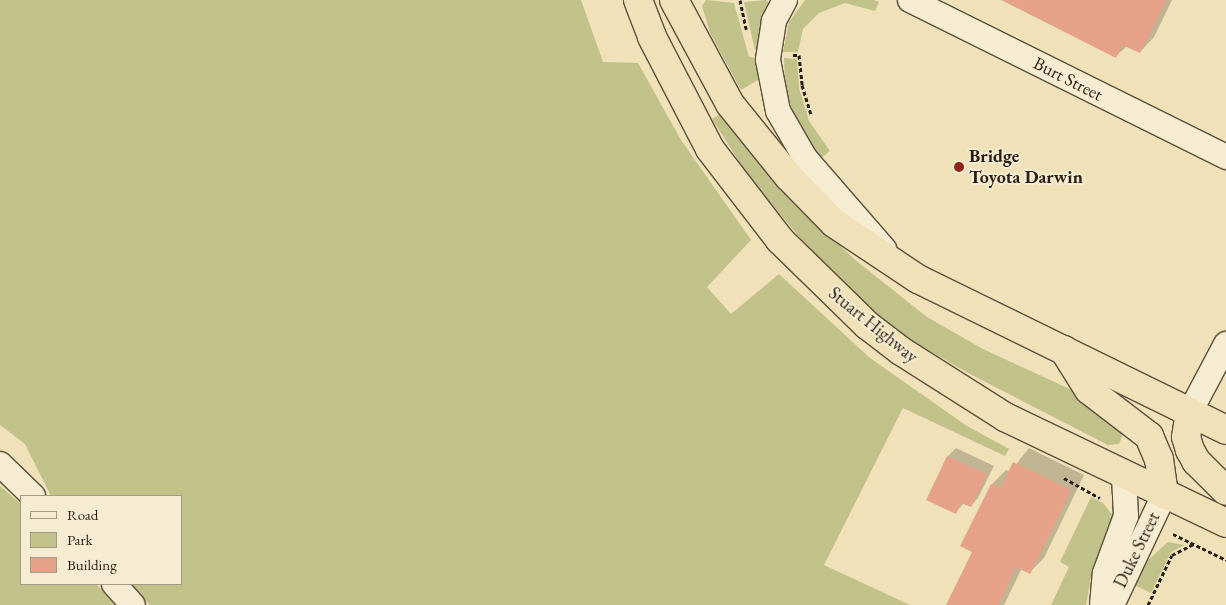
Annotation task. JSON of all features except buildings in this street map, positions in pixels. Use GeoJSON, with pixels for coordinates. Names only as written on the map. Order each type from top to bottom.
{"type":"FeatureCollection","features":[{"type":"Feature","properties":{"kind":"highway","name":"Stuart Highway"},"geometry":{"type":"LineString","coordinates":[[638,0],[652,37],[710,149],[780,240],[823,284],[881,336],[960,390],[1005,417],[1124,476],[1226,523]]}},
{"type":"Feature","properties":{"kind":"highway"},"geometry":{"type":"LineString","coordinates":[[674,0],[730,104],[789,178],[841,228],[918,279],[1226,430]]}},
{"type":"Feature","properties":{"kind":"highway"},"geometry":{"type":"LineString","coordinates":[[1064,350],[1089,390],[1150,436],[1159,459],[1164,495]]}},
{"type":"Feature","properties":{"kind":"highway"},"geometry":{"type":"LineString","coordinates":[[1190,412],[1186,437],[1190,450],[1196,461],[1226,491]]}},
{"type":"Feature","properties":{"kind":"street"},"geometry":{"type":"LineString","coordinates":[[785,0],[774,22],[768,60],[778,111],[789,136],[864,228],[918,279]]}},
{"type":"Feature","properties":{"kind":"street","name":"Burt Street"},"geometry":{"type":"LineString","coordinates":[[910,0],[1226,157]]}},
{"type":"Feature","properties":{"kind":"street"},"geometry":{"type":"LineString","coordinates":[[1190,412],[1226,344]]}},
{"type":"Feature","properties":{"kind":"street"},"geometry":{"type":"LineString","coordinates":[[0,464],[32,495]]}},
{"type":"Feature","properties":{"kind":"street","name":"Duke Street"},"geometry":{"type":"LineString","coordinates":[[1102,605],[1105,573],[1126,516],[1124,476]]}},
{"type":"Feature","properties":{"kind":"street","name":"Duke Street"},"geometry":{"type":"LineString","coordinates":[[1112,605],[1164,495]]}},
{"type":"Feature","properties":{"kind":"street"},"geometry":{"type":"LineString","coordinates":[[115,585],[133,605]]}},
{"type":"Feature","properties":{"kind":"path"},"geometry":{"type":"LineString","coordinates":[[799,55],[802,85],[812,120]]}},
{"type":"Feature","properties":{"kind":"path"},"geometry":{"type":"LineString","coordinates":[[1150,523],[1226,560]]}},
{"type":"Feature","properties":{"kind":"path"},"geometry":{"type":"LineString","coordinates":[[1148,605],[1172,555],[1194,544]]}},
{"type":"Feature","properties":{"kind":"green space"},"geometry":{"type":"Polygon","coordinates":[[[0,0],[581,0],[603,62],[638,63],[681,140],[751,240],[707,287],[731,314],[779,274],[870,358],[967,426],[1009,449],[1005,456],[903,408],[824,565],[910,605],[150,605],[130,585],[182,585],[182,495],[50,495],[25,444],[0,425],[0,0]]]}},
{"type":"Feature","properties":{"kind":"green space"},"geometry":{"type":"Polygon","coordinates":[[[706,0],[734,3],[749,57],[763,59],[765,76],[741,90],[710,33],[702,6],[706,0]]]}},
{"type":"Feature","properties":{"kind":"green space"},"geometry":{"type":"Polygon","coordinates":[[[766,0],[770,5],[763,49],[755,50],[744,2],[766,0]]]}},
{"type":"Feature","properties":{"kind":"green space"},"geometry":{"type":"Polygon","coordinates":[[[805,0],[874,0],[879,2],[875,11],[845,3],[819,13],[803,29],[798,52],[783,52],[789,22],[805,0]]]}},
{"type":"Feature","properties":{"kind":"green space"},"geometry":{"type":"Polygon","coordinates":[[[784,58],[797,59],[799,88],[809,121],[830,151],[821,158],[797,124],[785,88],[784,58]]]}},
{"type":"Feature","properties":{"kind":"green space"},"geometry":{"type":"Polygon","coordinates":[[[723,113],[746,145],[782,188],[854,259],[927,317],[983,349],[1074,391],[1119,424],[1123,434],[1119,444],[1108,445],[970,374],[912,341],[874,313],[831,275],[749,177],[712,119],[723,113]]]}},
{"type":"Feature","properties":{"kind":"green space"},"geometry":{"type":"Polygon","coordinates":[[[0,486],[20,503],[20,585],[97,585],[115,605],[0,605],[0,486]]]}},
{"type":"Feature","properties":{"kind":"green space"},"geometry":{"type":"Polygon","coordinates":[[[1091,497],[1103,503],[1114,517],[1112,530],[1092,572],[1086,605],[1051,605],[1069,567],[1060,562],[1091,497]]]}},
{"type":"Feature","properties":{"kind":"green space"},"geometry":{"type":"Polygon","coordinates":[[[1168,542],[1185,545],[1171,552],[1151,593],[1134,585],[1146,562],[1168,542]]]}},
{"type":"Feature","properties":{"kind":"place","name":"Bridge Toyota Darwin"},"geometry":{"type":"Point","coordinates":[959,167]}}]}
